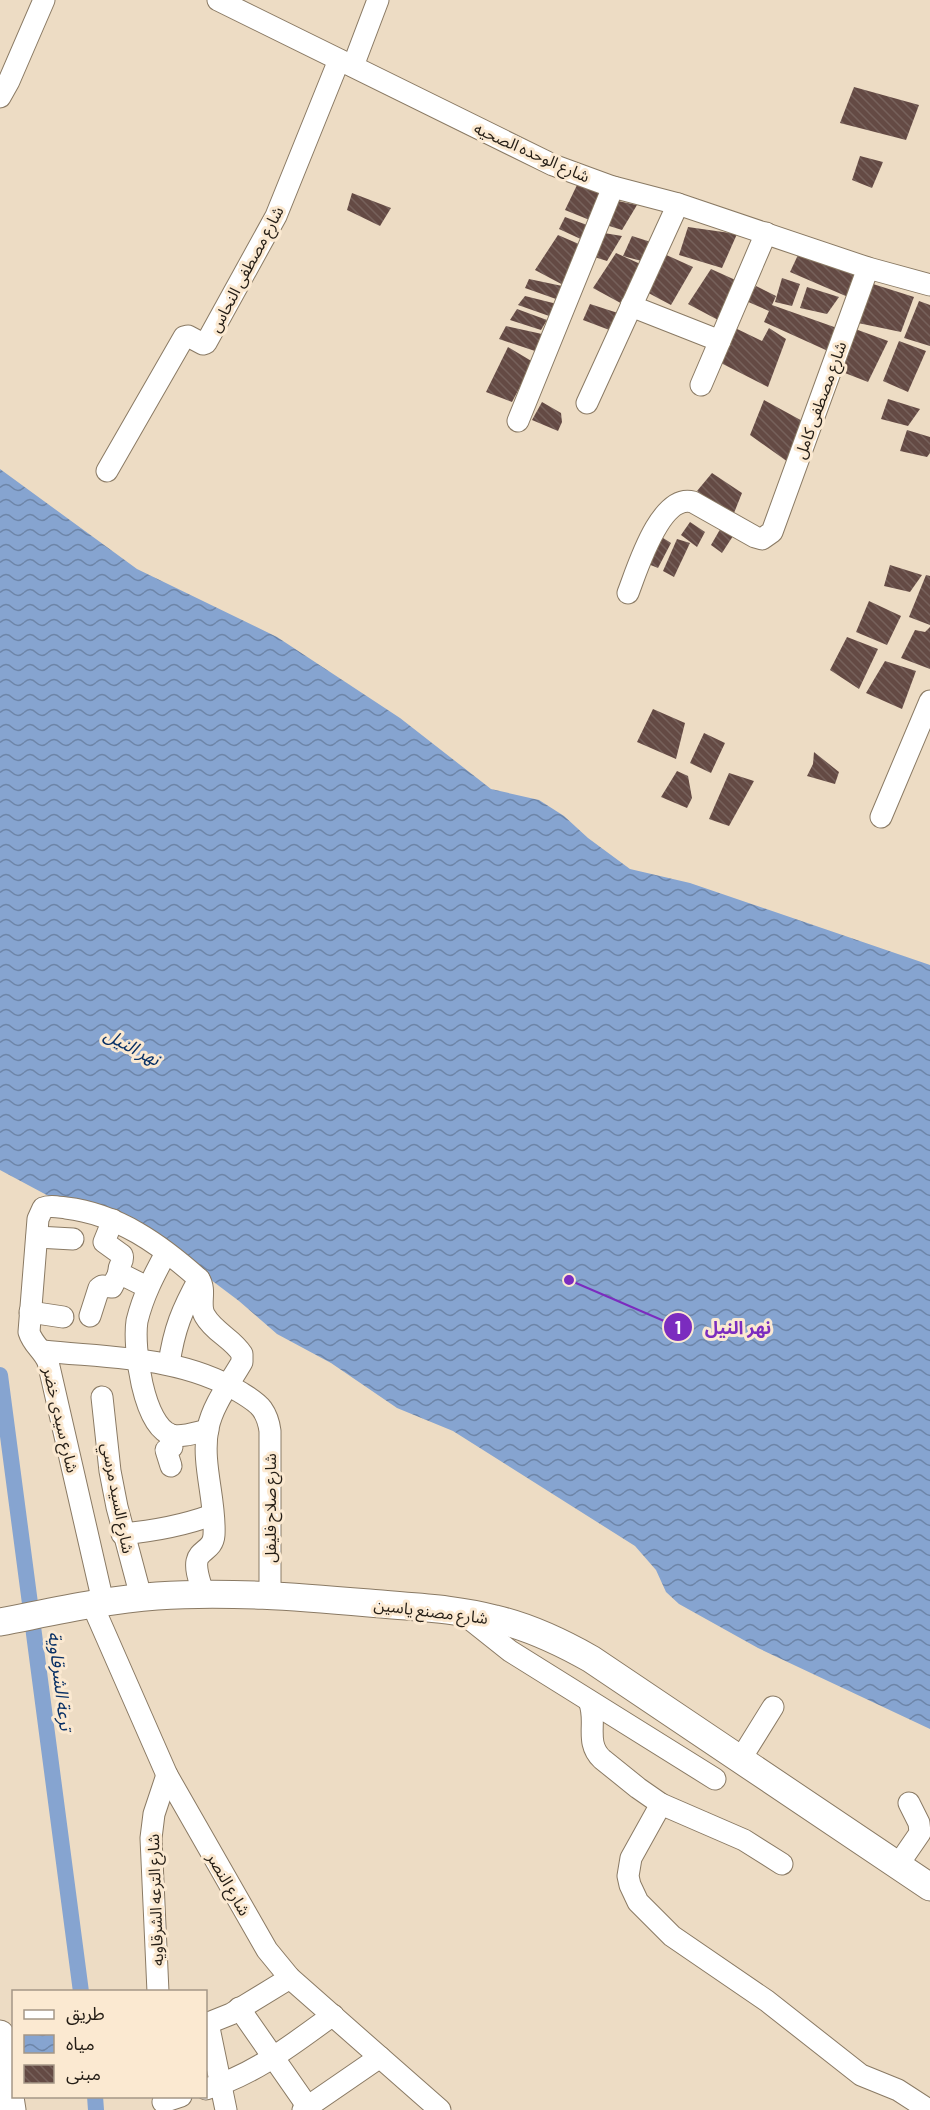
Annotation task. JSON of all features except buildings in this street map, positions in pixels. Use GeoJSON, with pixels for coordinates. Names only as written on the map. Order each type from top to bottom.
{"type":"FeatureCollection","features":[{"type":"Feature","properties":{"kind":"main road","name":"شارع مصنع ياسين"},"geometry":{"type":"LineString","coordinates":[[0,1622],[98,1603],[141,1597],[203,1593],[318,1599],[461,1612],[506,1622],[561,1642],[591,1659],[930,1887]]}},
{"type":"Feature","properties":{"kind":"main road"},"geometry":{"type":"LineString","coordinates":[[0,2034],[12,2110]]}},
{"type":"Feature","properties":{"kind":"street"},"geometry":{"type":"LineString","coordinates":[[0,97],[44,0]]}},
{"type":"Feature","properties":{"kind":"street"},"geometry":{"type":"LineString","coordinates":[[346,63],[378,0]]}},
{"type":"Feature","properties":{"kind":"street","name":"شارع الوحده الصحيه"},"geometry":{"type":"LineString","coordinates":[[230,3],[553,165],[613,187],[678,204],[868,268],[930,285]]}},
{"type":"Feature","properties":{"kind":"street","name":"شارع مصطفى النحاس"},"geometry":{"type":"LineString","coordinates":[[107,471],[184,337],[188,336],[206,343],[276,216],[346,63]]}},
{"type":"Feature","properties":{"kind":"street"},"geometry":{"type":"LineString","coordinates":[[518,421],[613,187]]}},
{"type":"Feature","properties":{"kind":"street"},"geometry":{"type":"LineString","coordinates":[[587,403],[678,204]]}},
{"type":"Feature","properties":{"kind":"street"},"geometry":{"type":"LineString","coordinates":[[701,385],[766,233]]}},
{"type":"Feature","properties":{"kind":"street","name":"شارع مصطفى كامل"},"geometry":{"type":"LineString","coordinates":[[628,593],[650,539],[671,507],[677,502],[686,500],[693,502],[755,537],[762,539],[772,532],[868,268]]}},
{"type":"Feature","properties":{"kind":"street"},"geometry":{"type":"LineString","coordinates":[[631,306],[720,341]]}},
{"type":"Feature","properties":{"kind":"street"},"geometry":{"type":"LineString","coordinates":[[881,817],[930,701]]}},
{"type":"Feature","properties":{"kind":"street","name":"شارع سيدى خضر"},"geometry":{"type":"LineString","coordinates":[[98,1603],[83,1514],[48,1362],[43,1352],[32,1341],[29,1332],[38,1219],[43,1208],[48,1206],[75,1209],[112,1220]]}},
{"type":"Feature","properties":{"kind":"street"},"geometry":{"type":"LineString","coordinates":[[90,1316],[99,1288],[112,1287],[123,1257],[104,1242],[112,1220],[143,1236],[183,1264],[199,1280],[203,1288],[204,1316],[240,1351],[242,1362],[213,1411],[208,1430],[207,1451],[213,1540],[210,1547],[199,1556],[196,1562],[203,1593]]}},
{"type":"Feature","properties":{"kind":"street"},"geometry":{"type":"LineString","coordinates":[[37,1237],[73,1239]]}},
{"type":"Feature","properties":{"kind":"street"},"geometry":{"type":"LineString","coordinates":[[166,1253],[147,1287],[137,1323],[137,1360],[151,1412],[155,1420],[169,1434],[176,1436],[208,1430]]}},
{"type":"Feature","properties":{"kind":"street"},"geometry":{"type":"LineString","coordinates":[[119,1273],[147,1287]]}},
{"type":"Feature","properties":{"kind":"street"},"geometry":{"type":"LineString","coordinates":[[169,1364],[173,1335],[184,1306],[199,1280]]}},
{"type":"Feature","properties":{"kind":"street"},"geometry":{"type":"LineString","coordinates":[[30,1312],[63,1317]]}},
{"type":"Feature","properties":{"kind":"street"},"geometry":{"type":"LineString","coordinates":[[43,1352],[169,1364],[197,1371],[229,1385]]}},
{"type":"Feature","properties":{"kind":"street","name":"شارع صلاح فليفل"},"geometry":{"type":"LineString","coordinates":[[229,1385],[254,1401],[268,1419],[270,1431],[270,1596]]}},
{"type":"Feature","properties":{"kind":"street","name":"شارع السيد مرسي"},"geometry":{"type":"LineString","coordinates":[[102,1398],[106,1443],[122,1534],[141,1597]]}},
{"type":"Feature","properties":{"kind":"street"},"geometry":{"type":"LineString","coordinates":[[169,1434],[172,1447],[165,1450],[171,1466]]}},
{"type":"Feature","properties":{"kind":"street"},"geometry":{"type":"LineString","coordinates":[[83,1514],[117,1507]]}},
{"type":"Feature","properties":{"kind":"street"},"geometry":{"type":"LineString","coordinates":[[122,1534],[154,1532],[212,1515]]}},
{"type":"Feature","properties":{"kind":"street","name":"شارع النصر"},"geometry":{"type":"LineString","coordinates":[[98,1603],[167,1775],[267,1950],[290,1978],[380,2057],[431,2108]]}},
{"type":"Feature","properties":{"kind":"street"},"geometry":{"type":"LineString","coordinates":[[461,1612],[510,1651],[715,1779]]}},
{"type":"Feature","properties":{"kind":"street"},"geometry":{"type":"LineString","coordinates":[[589,1701],[594,1715],[591,1741],[596,1754],[661,1804],[744,1840],[782,1864]]}},
{"type":"Feature","properties":{"kind":"street"},"geometry":{"type":"LineString","coordinates":[[740,1760],[773,1707]]}},
{"type":"Feature","properties":{"kind":"street","name":"شارع الترعه الشرقاويه"},"geometry":{"type":"LineString","coordinates":[[158,1990],[151,1838],[154,1814],[167,1775]]}},
{"type":"Feature","properties":{"kind":"street"},"geometry":{"type":"LineString","coordinates":[[898,1865],[920,1833],[919,1823],[909,1803]]}},
{"type":"Feature","properties":{"kind":"street"},"geometry":{"type":"LineString","coordinates":[[661,1804],[631,1858],[630,1886],[638,1902],[672,1936],[767,2001],[861,2075],[898,2090],[929,2110]]}},
{"type":"Feature","properties":{"kind":"street"},"geometry":{"type":"LineString","coordinates":[[226,2110],[213,2087],[207,2024],[221,2019],[290,1978]]}},
{"type":"Feature","properties":{"kind":"street"},"geometry":{"type":"LineString","coordinates":[[239,2008],[307,2109],[380,2057]]}},
{"type":"Feature","properties":{"kind":"street"},"geometry":{"type":"LineString","coordinates":[[213,2087],[274,2058],[333,2015]]}},
{"type":"Feature","properties":{"kind":"water"},"geometry":{"type":"Polygon","coordinates":[[[0,469],[137,569],[277,637],[400,718],[491,789],[539,800],[564,816],[588,838],[630,869],[690,883],[930,965],[930,1729],[758,1648],[679,1604],[666,1592],[656,1570],[635,1546],[453,1431],[397,1408],[331,1363],[277,1334],[239,1301],[154,1237],[56,1200],[0,1170],[0,469]]]}},
{"type":"Feature","properties":{"kind":"waterway","name":"ترعة الشرقاوية"},"geometry":{"type":"LineString","coordinates":[[0,1375],[81,1990]]}},
{"type":"Feature","properties":{"kind":"waterway","name":"ترعة الشرقاوية"},"geometry":{"type":"LineString","coordinates":[[95,2098],[96,2110]]}},
{"type":"Feature","properties":{"kind":"place","name":"نهر النيل"},"geometry":{"type":"Point","coordinates":[569,1280]}}]}
